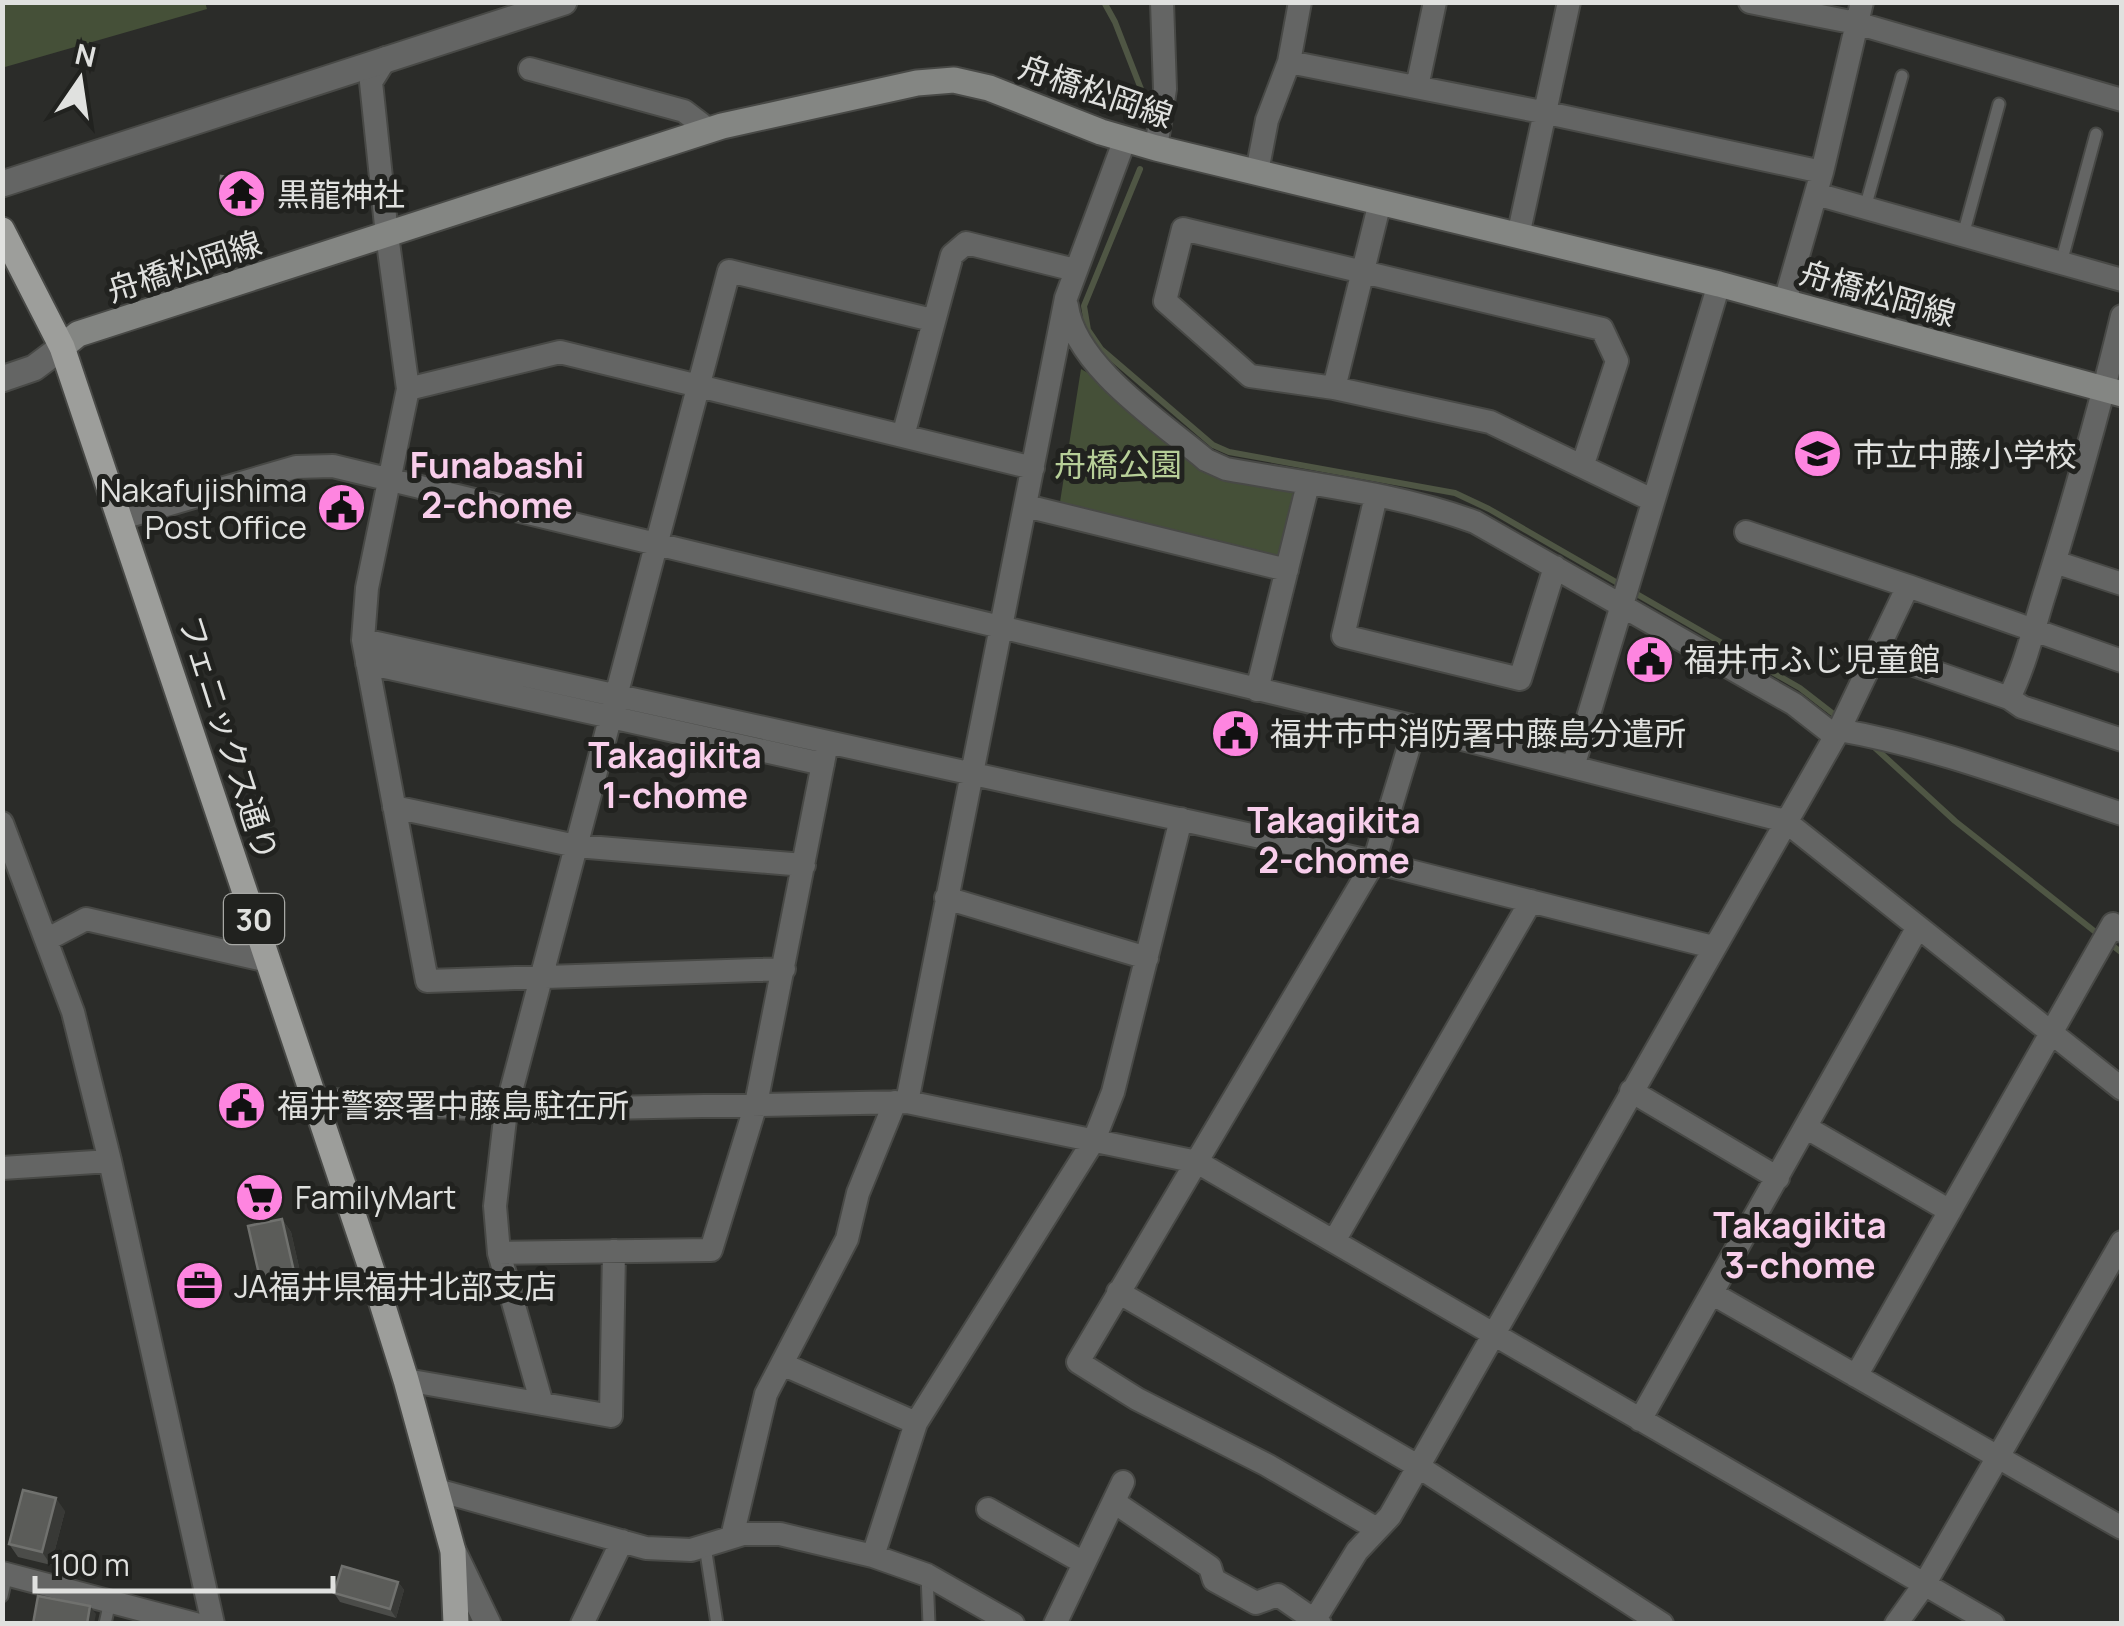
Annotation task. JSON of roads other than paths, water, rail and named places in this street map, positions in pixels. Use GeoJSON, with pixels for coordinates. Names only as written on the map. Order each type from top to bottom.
{"type":"FeatureCollection","features":[{"type":"Feature","properties":{"kind":"main road","name":"舟橋松岡線"},"geometry":{"type":"LineString","coordinates":[[62,347],[78,334],[709,130],[917,83],[954,80],[989,88],[1156,148],[1786,301],[2113,392]]}},
{"type":"Feature","properties":{"kind":"main road","name":"フェニックス通り"},"geometry":{"type":"LineString","coordinates":[[2,230],[62,347],[406,1380],[453,1551],[456,1624]]}},
{"type":"Feature","properties":{"kind":"street"},"geometry":{"type":"LineString","coordinates":[[2,184],[564,2]]}},
{"type":"Feature","properties":{"kind":"street"},"geometry":{"type":"LineString","coordinates":[[1156,148],[1165,89],[1162,2]]}},
{"type":"Feature","properties":{"kind":"street"},"geometry":{"type":"LineString","coordinates":[[1257,172],[1267,120],[1289,62],[1300,2]]}},
{"type":"Feature","properties":{"kind":"street"},"geometry":{"type":"LineString","coordinates":[[1418,88],[1435,2]]}},
{"type":"Feature","properties":{"kind":"street"},"geometry":{"type":"LineString","coordinates":[[1518,236],[1569,2]]}},
{"type":"Feature","properties":{"kind":"street"},"geometry":{"type":"LineString","coordinates":[[1750,2],[1859,13],[2122,100]]}},
{"type":"Feature","properties":{"kind":"street"},"geometry":{"type":"LineString","coordinates":[[1786,301],[1859,13]]}},
{"type":"Feature","properties":{"kind":"street"},"geometry":{"type":"LineString","coordinates":[[386,58],[371,82],[408,389],[367,588],[365,651],[427,981],[784,969]]}},
{"type":"Feature","properties":{"kind":"street"},"geometry":{"type":"LineString","coordinates":[[1289,62],[1547,113],[1819,183],[1866,208],[2122,280]]}},
{"type":"Feature","properties":{"kind":"street"},"geometry":{"type":"LineString","coordinates":[[530,69],[684,111],[709,130]]}},
{"type":"Feature","properties":{"kind":"street"},"geometry":{"type":"LineString","coordinates":[[732,1537],[766,1394],[847,1239],[858,1193],[902,1102],[1002,628],[1066,298],[1125,139]]}},
{"type":"Feature","properties":{"kind":"street"},"geometry":{"type":"LineString","coordinates":[[1334,388],[1380,202]]}},
{"type":"Feature","properties":{"kind":"street"},"geometry":{"type":"LineString","coordinates":[[1583,464],[1617,361],[1602,329],[1184,229],[1166,301],[1250,376],[1334,388],[1490,422],[1652,500]]}},
{"type":"Feature","properties":{"kind":"street"},"geometry":{"type":"LineString","coordinates":[[902,436],[952,255],[966,243],[1075,270]]}},
{"type":"Feature","properties":{"kind":"street"},"geometry":{"type":"LineString","coordinates":[[542,1404],[499,1253],[495,1206],[506,1110],[729,271],[932,320]]}},
{"type":"Feature","properties":{"kind":"street"},"geometry":{"type":"LineString","coordinates":[[1573,767],[1719,284]]}},
{"type":"Feature","properties":{"kind":"street"},"geometry":{"type":"LineString","coordinates":[[1066,298],[1070,326],[1092,362],[1206,460],[1226,469],[1444,510],[1475,522],[1555,567],[1794,704],[1837,733],[1888,739],[1943,754],[2122,814]]}},
{"type":"Feature","properties":{"kind":"street"},"geometry":{"type":"LineString","coordinates":[[2009,698],[2019,679],[2113,392],[2122,316]]}},
{"type":"Feature","properties":{"kind":"street"},"geometry":{"type":"LineString","coordinates":[[2,379],[34,368],[62,347]]}},
{"type":"Feature","properties":{"kind":"street"},"geometry":{"type":"LineString","coordinates":[[408,389],[560,352],[1033,468]]}},
{"type":"Feature","properties":{"kind":"street"},"geometry":{"type":"LineString","coordinates":[[122,518],[296,467],[333,466],[1415,727],[1785,821],[2122,1089]]}},
{"type":"Feature","properties":{"kind":"street"},"geometry":{"type":"LineString","coordinates":[[1257,690],[1308,484]]}},
{"type":"Feature","properties":{"kind":"street"},"geometry":{"type":"LineString","coordinates":[[1376,496],[1343,636],[1520,679],[1555,567]]}},
{"type":"Feature","properties":{"kind":"street"},"geometry":{"type":"LineString","coordinates":[[1026,506],[1287,570]]}},
{"type":"Feature","properties":{"kind":"street"},"geometry":{"type":"LineString","coordinates":[[1746,532],[2122,661]]}},
{"type":"Feature","properties":{"kind":"street"},"geometry":{"type":"LineString","coordinates":[[2055,562],[2122,584]]}},
{"type":"Feature","properties":{"kind":"street"},"geometry":{"type":"LineString","coordinates":[[1055,1624],[1118,1492],[1210,1567],[1214,1580],[1256,1603],[1278,1595],[1315,1622],[1357,1550],[1390,1516],[1837,733],[1908,586]]}},
{"type":"Feature","properties":{"kind":"street"},"geometry":{"type":"LineString","coordinates":[[365,651],[825,754],[970,775],[1374,862],[1713,947]]}},
{"type":"Feature","properties":{"kind":"street"},"geometry":{"type":"LineString","coordinates":[[1874,657],[1890,658],[2122,740]]}},
{"type":"Feature","properties":{"kind":"street"},"geometry":{"type":"LineString","coordinates":[[1377,1529],[1268,1464],[1137,1399],[1078,1362],[1374,862],[1415,727]]}},
{"type":"Feature","properties":{"kind":"street"},"geometry":{"type":"LineString","coordinates":[[499,1253],[711,1250],[756,1104],[825,754]]}},
{"type":"Feature","properties":{"kind":"street"},"geometry":{"type":"LineString","coordinates":[[394,807],[576,846],[804,865]]}},
{"type":"Feature","properties":{"kind":"street"},"geometry":{"type":"LineString","coordinates":[[874,1556],[916,1423],[1094,1140],[1113,1092],[1181,820]]}},
{"type":"Feature","properties":{"kind":"street"},"geometry":{"type":"LineString","coordinates":[[2,822],[11,867],[46,940],[73,1012],[213,1624]]}},
{"type":"Feature","properties":{"kind":"street"},"geometry":{"type":"LineString","coordinates":[[946,898],[1146,958]]}},
{"type":"Feature","properties":{"kind":"street"},"geometry":{"type":"LineString","coordinates":[[1334,1241],[1531,901]]}},
{"type":"Feature","properties":{"kind":"street"},"geometry":{"type":"LineString","coordinates":[[46,940],[86,919],[268,961]]}},
{"type":"Feature","properties":{"kind":"street"},"geometry":{"type":"LineString","coordinates":[[1856,1376],[2113,924],[2122,931]]}},
{"type":"Feature","properties":{"kind":"street"},"geometry":{"type":"LineString","coordinates":[[1640,1420],[1918,928]]}},
{"type":"Feature","properties":{"kind":"street"},"geometry":{"type":"LineString","coordinates":[[1631,1091],[1778,1178]]}},
{"type":"Feature","properties":{"kind":"street"},"geometry":{"type":"LineString","coordinates":[[314,1099],[506,1110],[902,1102],[1197,1162],[1992,1624]]}},
{"type":"Feature","properties":{"kind":"street"},"geometry":{"type":"LineString","coordinates":[[1806,1128],[1950,1211]]}},
{"type":"Feature","properties":{"kind":"street"},"geometry":{"type":"LineString","coordinates":[[2,1168],[110,1161]]}},
{"type":"Feature","properties":{"kind":"street"},"geometry":{"type":"LineString","coordinates":[[1896,1624],[1924,1584],[2122,1242]]}},
{"type":"Feature","properties":{"kind":"street"},"geometry":{"type":"LineString","coordinates":[[406,1380],[611,1416],[614,1251]]}},
{"type":"Feature","properties":{"kind":"street"},"geometry":{"type":"LineString","coordinates":[[1118,1292],[1416,1465],[1662,1624]]}},
{"type":"Feature","properties":{"kind":"street"},"geometry":{"type":"LineString","coordinates":[[1713,1294],[2122,1528]]}},
{"type":"Feature","properties":{"kind":"street"},"geometry":{"type":"LineString","coordinates":[[782,1364],[916,1423]]}},
{"type":"Feature","properties":{"kind":"street"},"geometry":{"type":"LineString","coordinates":[[437,1490],[646,1548],[692,1550],[743,1534],[780,1534],[874,1556],[926,1575],[1013,1624]]}},
{"type":"Feature","properties":{"kind":"street"},"geometry":{"type":"LineString","coordinates":[[988,1509],[1084,1562]]}},
{"type":"Feature","properties":{"kind":"street"},"geometry":{"type":"LineString","coordinates":[[582,1624],[622,1541]]}},
{"type":"Feature","properties":{"kind":"street"},"geometry":{"type":"LineString","coordinates":[[453,1551],[488,1624]]}},
{"type":"Feature","properties":{"kind":"street"},"geometry":{"type":"LineString","coordinates":[[4,1581],[108,1612],[195,1624]]}},
{"type":"Feature","properties":{"kind":"lane"},"geometry":{"type":"LineString","coordinates":[[1866,208],[1902,76]]}},
{"type":"Feature","properties":{"kind":"lane"},"geometry":{"type":"LineString","coordinates":[[1963,235],[2000,104]]}},
{"type":"Feature","properties":{"kind":"lane"},"geometry":{"type":"LineString","coordinates":[[2061,263],[2096,134]]}},
{"type":"Feature","properties":{"kind":"lane"},"geometry":{"type":"LineString","coordinates":[[706,1546],[718,1624]]}},
{"type":"Feature","properties":{"kind":"lane"},"geometry":{"type":"LineString","coordinates":[[926,1575],[929,1624]]}},
{"type":"Feature","properties":{"kind":"waterway"},"geometry":{"type":"LineString","coordinates":[[1104,2],[1148,107]]}},
{"type":"Feature","properties":{"kind":"waterway"},"geometry":{"type":"LineString","coordinates":[[1140,169],[1084,306],[1088,330],[1101,349],[1213,445],[1229,452],[1455,493],[1800,688],[1840,719]]}},
{"type":"Feature","properties":{"kind":"waterway"},"geometry":{"type":"LineString","coordinates":[[1873,746],[1955,821],[2122,953]]}},
{"type":"Feature","properties":{"kind":"place","name":"黒龍神社"},"geometry":{"type":"Point","coordinates":[242,194]}},
{"type":"Feature","properties":{"kind":"place","name":"市立中藤小学校"},"geometry":{"type":"Point","coordinates":[1818,454]}},
{"type":"Feature","properties":{"kind":"place","name":"Nakafujishima Post Office"},"geometry":{"type":"Point","coordinates":[342,508]}},
{"type":"Feature","properties":{"kind":"place","name":"福井市ふじ児童館"},"geometry":{"type":"Point","coordinates":[1649,659]}},
{"type":"Feature","properties":{"kind":"place","name":"福井市中消防署中藤島分遣所"},"geometry":{"type":"Point","coordinates":[1235,733]}},
{"type":"Feature","properties":{"kind":"place","name":"福井警察署中藤島駐在所"},"geometry":{"type":"Point","coordinates":[242,1105]}},
{"type":"Feature","properties":{"kind":"place","name":"FamilyMart"},"geometry":{"type":"Point","coordinates":[260,1197]}},
{"type":"Feature","properties":{"kind":"place","name":"JA福井県福井北部支店"},"geometry":{"type":"Point","coordinates":[199,1286]}},
{"type":"Feature","properties":{"kind":"district","name":"Funabashi 2-chome"},"geometry":{"type":"Point","coordinates":[497,485]}},
{"type":"Feature","properties":{"kind":"district","name":"Takagikita 1-chome"},"geometry":{"type":"Point","coordinates":[675,775]}},
{"type":"Feature","properties":{"kind":"district","name":"Takagikita 2-chome"},"geometry":{"type":"Point","coordinates":[1334,840]}},
{"type":"Feature","properties":{"kind":"district","name":"Takagikita 3-chome"},"geometry":{"type":"Point","coordinates":[1800,1245]}},
{"type":"Feature","properties":{"kind":"park label","name":"舟橋公園"},"geometry":{"type":"Point","coordinates":[1118,464]}}]}
